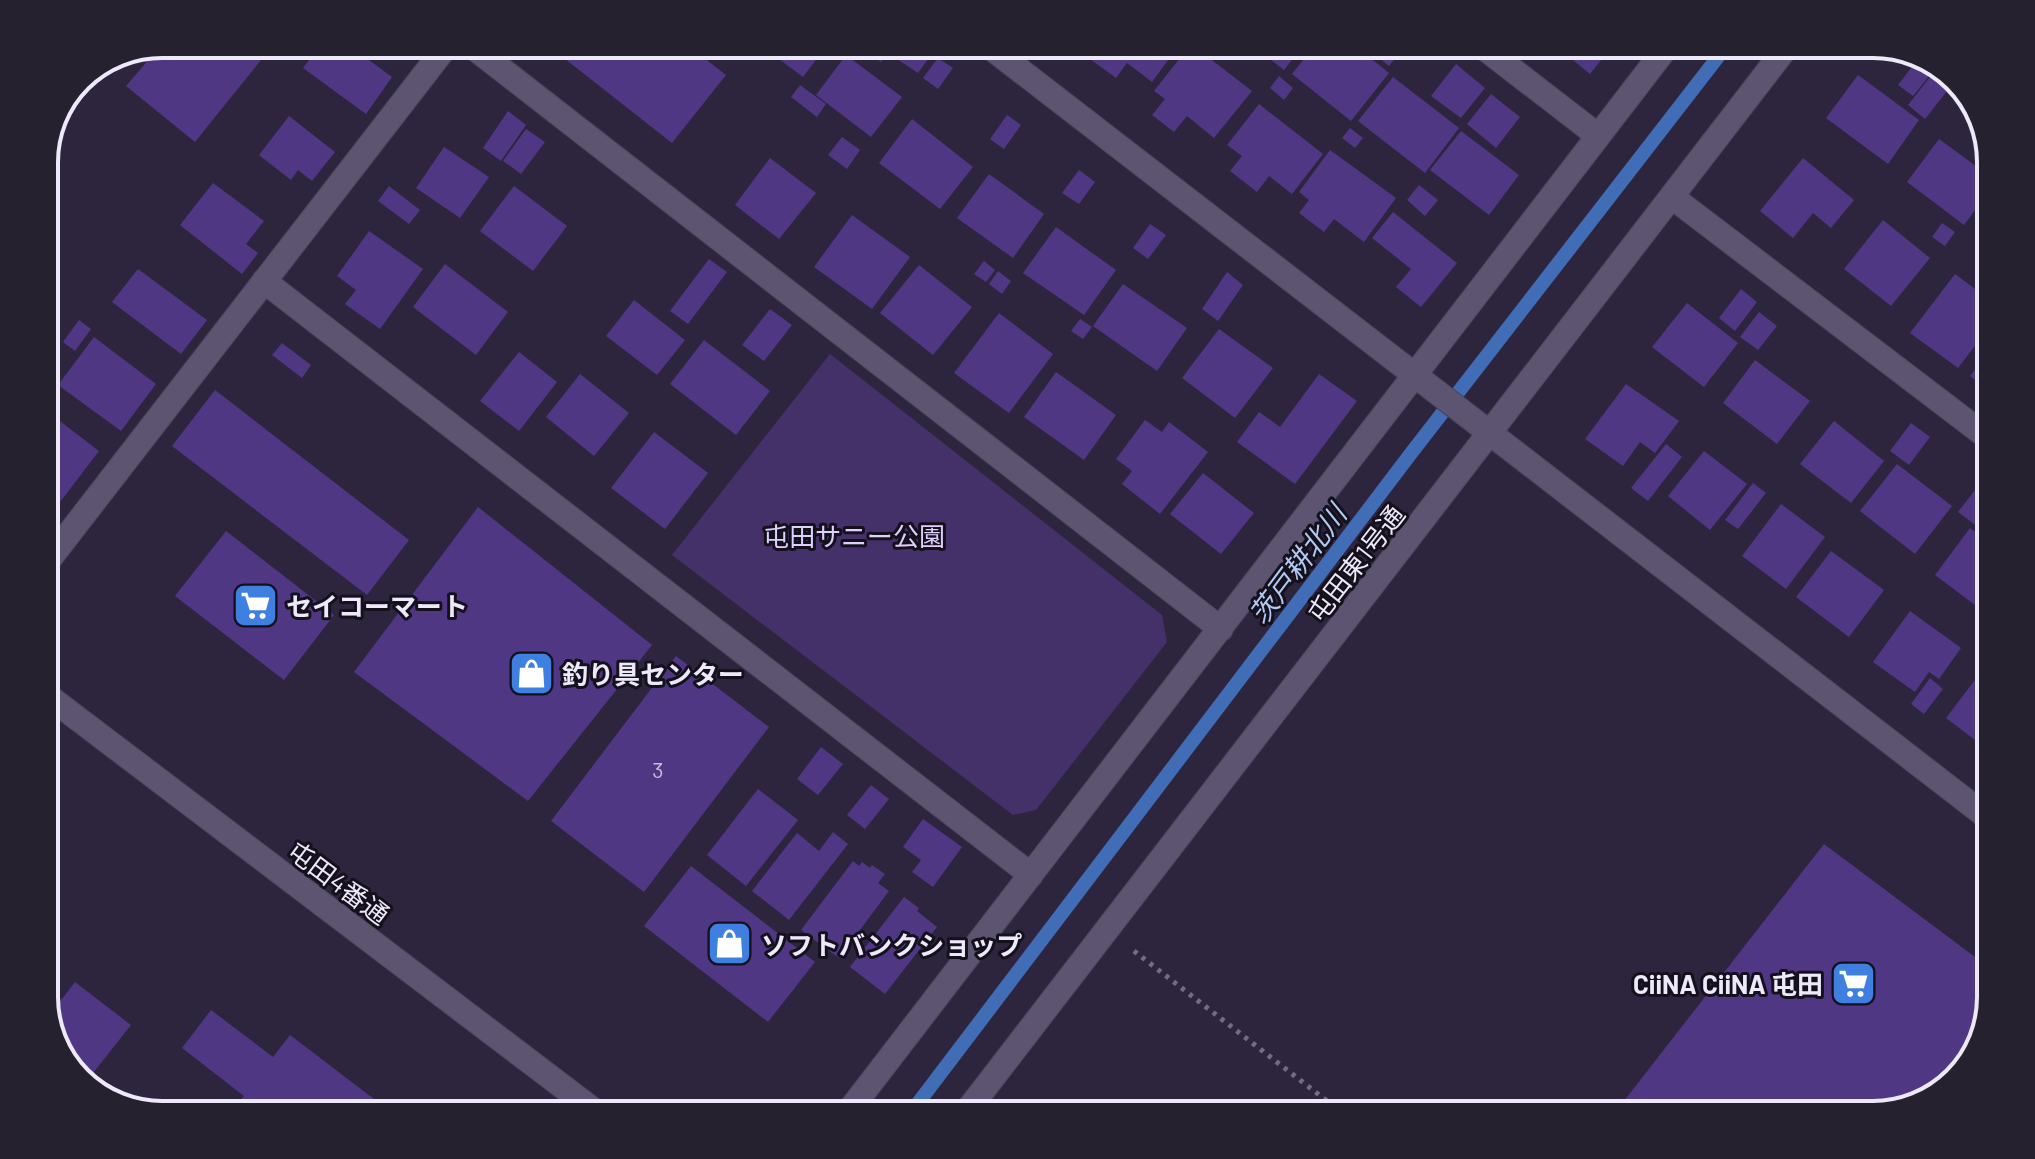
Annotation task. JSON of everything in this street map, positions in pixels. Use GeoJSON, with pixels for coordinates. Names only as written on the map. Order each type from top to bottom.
{"type":"FeatureCollection","features":[{"type":"Feature","properties":{"kind":"street"},"geometry":{"type":"LineString","coordinates":[[58,548],[437,58]]}},
{"type":"Feature","properties":{"kind":"street"},"geometry":{"type":"LineString","coordinates":[[487,58],[1221,629]]}},
{"type":"Feature","properties":{"kind":"street"},"geometry":{"type":"LineString","coordinates":[[1004,58],[1977,809]]}},
{"type":"Feature","properties":{"kind":"street"},"geometry":{"type":"LineString","coordinates":[[1497,58],[1597,135]]}},
{"type":"Feature","properties":{"kind":"street"},"geometry":{"type":"LineString","coordinates":[[857,1101],[1221,629],[1424,384],[1597,135],[1658,58]]}},
{"type":"Feature","properties":{"kind":"street","name":"屯田東1号通"},"geometry":{"type":"LineString","coordinates":[[975,1101],[1107,930],[1479,426],[1672,197],[1778,58]]}},
{"type":"Feature","properties":{"kind":"street"},"geometry":{"type":"LineString","coordinates":[[1672,197],[1977,429]]}},
{"type":"Feature","properties":{"kind":"street"},"geometry":{"type":"LineString","coordinates":[[264,281],[1031,875]]}},
{"type":"Feature","properties":{"kind":"street","name":"屯田4番通"},"geometry":{"type":"LineString","coordinates":[[58,704],[582,1101]]}},
{"type":"Feature","properties":{"kind":"path"},"geometry":{"type":"LineString","coordinates":[[1107,930],[1327,1101]]}},
{"type":"Feature","properties":{"kind":"green space","name":"屯田サニー公園"},"geometry":{"type":"Polygon","coordinates":[[[830,354],[1162,615],[1167,642],[1036,810],[1013,815],[672,555],[830,354]]]}},
{"type":"Feature","properties":{"kind":"building"},"geometry":{"type":"Polygon","coordinates":[[[263,58],[195,142],[126,86],[149,59],[263,58]]]}},
{"type":"Feature","properties":{"kind":"building"},"geometry":{"type":"Polygon","coordinates":[[[310,58],[366,58],[392,77],[366,114],[303,68],[310,58]]]}},
{"type":"Feature","properties":{"kind":"building"},"geometry":{"type":"Polygon","coordinates":[[[564,58],[704,58],[726,75],[672,143],[564,58]]]}},
{"type":"Feature","properties":{"kind":"building"},"geometry":{"type":"Polygon","coordinates":[[[778,58],[817,58],[803,77],[778,58]]]}},
{"type":"Feature","properties":{"kind":"building"},"geometry":{"type":"Polygon","coordinates":[[[844,58],[850,58],[902,97],[871,137],[816,95],[844,58]]]}},
{"type":"Feature","properties":{"kind":"building"},"geometry":{"type":"Polygon","coordinates":[[[898,58],[929,58],[918,73],[898,58]]]}},
{"type":"Feature","properties":{"kind":"building"},"geometry":{"type":"Polygon","coordinates":[[[938,58],[953,68],[938,89],[923,78],[938,58]]]}},
{"type":"Feature","properties":{"kind":"building"},"geometry":{"type":"Polygon","coordinates":[[[1089,58],[1170,58],[1152,82],[1127,63],[1116,78],[1089,58]]]}},
{"type":"Feature","properties":{"kind":"building"},"geometry":{"type":"Polygon","coordinates":[[[1180,58],[1209,58],[1252,91],[1214,138],[1187,116],[1174,132],[1152,115],[1165,99],[1154,91],[1180,58]]]}},
{"type":"Feature","properties":{"kind":"building"},"geometry":{"type":"Polygon","coordinates":[[[1268,58],[1293,58],[1284,70],[1268,58]]]}},
{"type":"Feature","properties":{"kind":"building"},"geometry":{"type":"Polygon","coordinates":[[[1305,58],[1370,58],[1389,73],[1351,121],[1292,74],[1305,58]]]}},
{"type":"Feature","properties":{"kind":"building"},"geometry":{"type":"Polygon","coordinates":[[[1379,58],[1396,58],[1389,66],[1379,58]]]}},
{"type":"Feature","properties":{"kind":"building"},"geometry":{"type":"Polygon","coordinates":[[[1570,58],[1603,58],[1590,74],[1570,58]]]}},
{"type":"Feature","properties":{"kind":"building"},"geometry":{"type":"Polygon","coordinates":[[[1456,64],[1485,88],[1461,118],[1431,96],[1456,64]]]}},
{"type":"Feature","properties":{"kind":"building"},"geometry":{"type":"Polygon","coordinates":[[[1913,66],[1930,75],[1913,96],[1898,85],[1913,66]]]}},
{"type":"Feature","properties":{"kind":"building"},"geometry":{"type":"Polygon","coordinates":[[[1858,75],[1919,120],[1888,164],[1826,118],[1858,75]]]}},
{"type":"Feature","properties":{"kind":"building"},"geometry":{"type":"Polygon","coordinates":[[[1279,76],[1293,88],[1284,100],[1270,88],[1279,76]]]}},
{"type":"Feature","properties":{"kind":"building"},"geometry":{"type":"Polygon","coordinates":[[[1931,76],[1947,90],[1925,119],[1908,105],[1931,76]]]}},
{"type":"Feature","properties":{"kind":"building"},"geometry":{"type":"Polygon","coordinates":[[[1393,77],[1459,128],[1425,173],[1358,121],[1393,77]]]}},
{"type":"Feature","properties":{"kind":"building"},"geometry":{"type":"Polygon","coordinates":[[[800,85],[826,104],[817,117],[791,97],[800,85]]]}},
{"type":"Feature","properties":{"kind":"building"},"geometry":{"type":"Polygon","coordinates":[[[1491,94],[1520,117],[1496,148],[1467,124],[1491,94]]]}},
{"type":"Feature","properties":{"kind":"building"},"geometry":{"type":"Polygon","coordinates":[[[1259,104],[1323,154],[1292,194],[1269,176],[1257,192],[1230,171],[1242,156],[1227,145],[1259,104]]]}},
{"type":"Feature","properties":{"kind":"building"},"geometry":{"type":"Polygon","coordinates":[[[508,111],[526,125],[501,161],[483,148],[508,111]]]}},
{"type":"Feature","properties":{"kind":"building"},"geometry":{"type":"Polygon","coordinates":[[[1007,115],[1021,125],[1004,149],[990,139],[1007,115]]]}},
{"type":"Feature","properties":{"kind":"building"},"geometry":{"type":"Polygon","coordinates":[[[289,116],[335,152],[312,181],[298,170],[291,180],[259,155],[289,116]]]}},
{"type":"Feature","properties":{"kind":"building"},"geometry":{"type":"Polygon","coordinates":[[[912,119],[973,167],[940,209],[879,163],[912,119]]]}},
{"type":"Feature","properties":{"kind":"building"},"geometry":{"type":"Polygon","coordinates":[[[1350,128],[1363,138],[1355,148],[1342,138],[1350,128]]]}},
{"type":"Feature","properties":{"kind":"building"},"geometry":{"type":"Polygon","coordinates":[[[526,129],[545,142],[521,174],[503,161],[526,129]]]}},
{"type":"Feature","properties":{"kind":"building"},"geometry":{"type":"Polygon","coordinates":[[[1461,131],[1519,175],[1489,215],[1430,170],[1461,131]]]}},
{"type":"Feature","properties":{"kind":"building"},"geometry":{"type":"Polygon","coordinates":[[[842,137],[860,150],[847,169],[828,155],[842,137]]]}},
{"type":"Feature","properties":{"kind":"building"},"geometry":{"type":"Polygon","coordinates":[[[1939,139],[1977,167],[1977,208],[1964,225],[1907,182],[1939,139]]]}},
{"type":"Feature","properties":{"kind":"building"},"geometry":{"type":"Polygon","coordinates":[[[444,147],[489,177],[460,218],[416,188],[444,147]]]}},
{"type":"Feature","properties":{"kind":"building"},"geometry":{"type":"Polygon","coordinates":[[[1330,150],[1396,198],[1364,242],[1334,219],[1324,232],[1299,213],[1309,200],[1299,192],[1330,150]]]}},
{"type":"Feature","properties":{"kind":"building"},"geometry":{"type":"Polygon","coordinates":[[[770,158],[816,193],[779,239],[735,205],[770,158]]]}},
{"type":"Feature","properties":{"kind":"building"},"geometry":{"type":"Polygon","coordinates":[[[1803,158],[1854,200],[1831,228],[1813,213],[1793,238],[1760,211],[1803,158]]]}},
{"type":"Feature","properties":{"kind":"building"},"geometry":{"type":"Polygon","coordinates":[[[1079,170],[1095,182],[1079,204],[1062,193],[1079,170]]]}},
{"type":"Feature","properties":{"kind":"building"},"geometry":{"type":"Polygon","coordinates":[[[989,174],[1044,214],[1013,258],[957,218],[989,174]]]}},
{"type":"Feature","properties":{"kind":"building"},"geometry":{"type":"Polygon","coordinates":[[[213,183],[264,221],[246,244],[258,253],[242,274],[180,225],[213,183]]]}},
{"type":"Feature","properties":{"kind":"building"},"geometry":{"type":"Polygon","coordinates":[[[1419,185],[1438,200],[1425,216],[1407,200],[1419,185]]]}},
{"type":"Feature","properties":{"kind":"building"},"geometry":{"type":"Polygon","coordinates":[[[389,186],[420,210],[409,224],[378,201],[389,186]]]}},
{"type":"Feature","properties":{"kind":"building"},"geometry":{"type":"Polygon","coordinates":[[[514,186],[567,226],[533,271],[480,231],[514,186]]]}},
{"type":"Feature","properties":{"kind":"building"},"geometry":{"type":"Polygon","coordinates":[[[1393,212],[1457,263],[1421,307],[1396,287],[1411,269],[1372,238],[1393,212]]]}},
{"type":"Feature","properties":{"kind":"building"},"geometry":{"type":"Polygon","coordinates":[[[852,215],[910,257],[872,309],[814,267],[852,215]]]}},
{"type":"Feature","properties":{"kind":"building"},"geometry":{"type":"Polygon","coordinates":[[[1883,220],[1930,258],[1891,306],[1844,269],[1883,220]]]}},
{"type":"Feature","properties":{"kind":"building"},"geometry":{"type":"Polygon","coordinates":[[[1942,223],[1955,232],[1945,246],[1932,237],[1942,223]]]}},
{"type":"Feature","properties":{"kind":"building"},"geometry":{"type":"Polygon","coordinates":[[[1150,224],[1166,235],[1148,259],[1133,248],[1150,224]]]}},
{"type":"Feature","properties":{"kind":"building"},"geometry":{"type":"Polygon","coordinates":[[[1056,227],[1116,270],[1084,315],[1023,273],[1056,227]]]}},
{"type":"Feature","properties":{"kind":"building"},"geometry":{"type":"Polygon","coordinates":[[[369,231],[423,269],[380,329],[345,304],[356,290],[337,276],[369,231]]]}},
{"type":"Feature","properties":{"kind":"building"},"geometry":{"type":"Polygon","coordinates":[[[709,259],[727,272],[688,324],[670,311],[709,259]]]}},
{"type":"Feature","properties":{"kind":"building"},"geometry":{"type":"Polygon","coordinates":[[[984,261],[995,270],[986,282],[974,274],[984,261]]]}},
{"type":"Feature","properties":{"kind":"building"},"geometry":{"type":"Polygon","coordinates":[[[445,264],[508,312],[476,355],[413,307],[445,264]]]}},
{"type":"Feature","properties":{"kind":"building"},"geometry":{"type":"Polygon","coordinates":[[[919,265],[972,307],[933,355],[880,313],[919,265]]]}},
{"type":"Feature","properties":{"kind":"building"},"geometry":{"type":"Polygon","coordinates":[[[138,269],[207,320],[181,354],[112,302],[138,269]]]}},
{"type":"Feature","properties":{"kind":"building"},"geometry":{"type":"Polygon","coordinates":[[[998,271],[1011,281],[1002,294],[989,284],[998,271]]]}},
{"type":"Feature","properties":{"kind":"building"},"geometry":{"type":"Polygon","coordinates":[[[1227,272],[1243,285],[1218,321],[1202,309],[1227,272]]]}},
{"type":"Feature","properties":{"kind":"building"},"geometry":{"type":"Polygon","coordinates":[[[1955,274],[1977,290],[1977,343],[1958,368],[1910,333],[1955,274]]]}},
{"type":"Feature","properties":{"kind":"building"},"geometry":{"type":"Polygon","coordinates":[[[1123,284],[1187,328],[1157,371],[1093,326],[1123,284]]]}},
{"type":"Feature","properties":{"kind":"building"},"geometry":{"type":"Polygon","coordinates":[[[1741,289],[1757,302],[1735,331],[1719,318],[1741,289]]]}},
{"type":"Feature","properties":{"kind":"building"},"geometry":{"type":"Polygon","coordinates":[[[634,300],[685,340],[657,375],[606,336],[634,300]]]}},
{"type":"Feature","properties":{"kind":"building"},"geometry":{"type":"Polygon","coordinates":[[[1687,303],[1738,343],[1704,387],[1652,347],[1687,303]]]}},
{"type":"Feature","properties":{"kind":"building"},"geometry":{"type":"Polygon","coordinates":[[[770,309],[792,325],[764,361],[742,345],[770,309]]]}},
{"type":"Feature","properties":{"kind":"building"},"geometry":{"type":"Polygon","coordinates":[[[1759,312],[1777,326],[1758,350],[1740,337],[1759,312]]]}},
{"type":"Feature","properties":{"kind":"building"},"geometry":{"type":"Polygon","coordinates":[[[999,313],[1053,354],[1009,413],[954,373],[999,313]]]}},
{"type":"Feature","properties":{"kind":"building"},"geometry":{"type":"Polygon","coordinates":[[[1080,319],[1092,327],[1083,339],[1071,331],[1080,319]]]}},
{"type":"Feature","properties":{"kind":"building"},"geometry":{"type":"Polygon","coordinates":[[[79,320],[91,329],[75,351],[63,342],[79,320]]]}},
{"type":"Feature","properties":{"kind":"building"},"geometry":{"type":"Polygon","coordinates":[[[1219,329],[1273,368],[1235,418],[1182,378],[1219,329]]]}},
{"type":"Feature","properties":{"kind":"building"},"geometry":{"type":"Polygon","coordinates":[[[94,337],[156,384],[121,431],[58,385],[94,337]]]}},
{"type":"Feature","properties":{"kind":"building"},"geometry":{"type":"Polygon","coordinates":[[[704,340],[770,391],[736,435],[670,384],[704,340]]]}},
{"type":"Feature","properties":{"kind":"building"},"geometry":{"type":"Polygon","coordinates":[[[282,343],[311,365],[302,378],[272,355],[282,343]]]}},
{"type":"Feature","properties":{"kind":"building"},"geometry":{"type":"Polygon","coordinates":[[[519,352],[557,382],[519,431],[480,401],[519,352]]]}},
{"type":"Feature","properties":{"kind":"building"},"geometry":{"type":"Polygon","coordinates":[[[1755,360],[1810,401],[1777,444],[1723,403],[1755,360]]]}},
{"type":"Feature","properties":{"kind":"building"},"geometry":{"type":"Polygon","coordinates":[[[1977,367],[1977,381],[1970,376],[1977,367]]]}},
{"type":"Feature","properties":{"kind":"building"},"geometry":{"type":"Polygon","coordinates":[[[1056,372],[1116,415],[1084,460],[1024,417],[1056,372]]]}},
{"type":"Feature","properties":{"kind":"building"},"geometry":{"type":"Polygon","coordinates":[[[580,374],[629,413],[594,456],[546,417],[580,374]]]}},
{"type":"Feature","properties":{"kind":"building"},"geometry":{"type":"Polygon","coordinates":[[[1319,374],[1357,401],[1295,484],[1237,442],[1259,412],[1280,427],[1319,374]]]}},
{"type":"Feature","properties":{"kind":"building"},"geometry":{"type":"Polygon","coordinates":[[[1626,384],[1679,421],[1655,453],[1640,442],[1623,466],[1585,439],[1626,384]]]}},
{"type":"Feature","properties":{"kind":"building"},"geometry":{"type":"Polygon","coordinates":[[[215,390],[409,540],[367,595],[172,446],[215,390]]]}},
{"type":"Feature","properties":{"kind":"building"},"geometry":{"type":"Polygon","coordinates":[[[58,420],[99,451],[58,505],[58,420]]]}},
{"type":"Feature","properties":{"kind":"building"},"geometry":{"type":"Polygon","coordinates":[[[1145,420],[1162,432],[1169,422],[1208,452],[1160,514],[1122,484],[1132,471],[1116,459],[1145,420]]]}},
{"type":"Feature","properties":{"kind":"building"},"geometry":{"type":"Polygon","coordinates":[[[1834,421],[1884,461],[1851,503],[1800,464],[1834,421]]]}},
{"type":"Feature","properties":{"kind":"building"},"geometry":{"type":"Polygon","coordinates":[[[1911,423],[1930,437],[1909,465],[1890,451],[1911,423]]]}},
{"type":"Feature","properties":{"kind":"building"},"geometry":{"type":"Polygon","coordinates":[[[654,432],[708,473],[665,529],[611,488],[654,432]]]}},
{"type":"Feature","properties":{"kind":"building"},"geometry":{"type":"Polygon","coordinates":[[[1666,444],[1682,457],[1648,501],[1631,488],[1666,444]]]}},
{"type":"Feature","properties":{"kind":"building"},"geometry":{"type":"Polygon","coordinates":[[[1704,451],[1747,484],[1710,530],[1668,496],[1704,451]]]}},
{"type":"Feature","properties":{"kind":"building"},"geometry":{"type":"Polygon","coordinates":[[[1897,464],[1952,506],[1915,554],[1860,511],[1897,464]]]}},
{"type":"Feature","properties":{"kind":"building"},"geometry":{"type":"Polygon","coordinates":[[[1203,473],[1254,513],[1221,554],[1170,514],[1203,473]]]}},
{"type":"Feature","properties":{"kind":"building"},"geometry":{"type":"Polygon","coordinates":[[[1753,483],[1766,493],[1738,529],[1725,520],[1753,483]]]}},
{"type":"Feature","properties":{"kind":"building"},"geometry":{"type":"Polygon","coordinates":[[[1977,487],[1977,526],[1958,512],[1977,487]]]}},
{"type":"Feature","properties":{"kind":"building"},"geometry":{"type":"Polygon","coordinates":[[[1781,504],[1825,537],[1786,589],[1742,556],[1781,504]]]}},
{"type":"Feature","properties":{"kind":"building"},"geometry":{"type":"Polygon","coordinates":[[[478,507],[652,645],[528,801],[354,672],[478,507]]]}},
{"type":"Feature","properties":{"kind":"building"},"geometry":{"type":"Polygon","coordinates":[[[1970,528],[1977,533],[1977,606],[1935,575],[1970,528]]]}},
{"type":"Feature","properties":{"kind":"building","name":"セイコーマート"},"geometry":{"type":"Polygon","coordinates":[[[226,531],[334,615],[284,680],[175,596],[226,531]]]}},
{"type":"Feature","properties":{"kind":"building"},"geometry":{"type":"Polygon","coordinates":[[[1831,551],[1884,590],[1849,637],[1796,597],[1831,551]]]}},
{"type":"Feature","properties":{"kind":"building"},"geometry":{"type":"Polygon","coordinates":[[[1910,611],[1961,648],[1939,679],[1929,672],[1915,692],[1873,662],[1910,611]]]}},
{"type":"Feature","properties":{"kind":"building"},"geometry":{"type":"Polygon","coordinates":[[[676,656],[769,727],[644,892],[551,821],[676,656]]]}},
{"type":"Feature","properties":{"kind":"building"},"geometry":{"type":"Polygon","coordinates":[[[1977,677],[1977,741],[1946,718],[1977,677]]]}},
{"type":"Feature","properties":{"kind":"building"},"geometry":{"type":"Polygon","coordinates":[[[1930,678],[1943,689],[1924,714],[1911,704],[1930,678]]]}},
{"type":"Feature","properties":{"kind":"building"},"geometry":{"type":"Polygon","coordinates":[[[821,747],[843,764],[818,795],[797,779],[821,747]]]}},
{"type":"Feature","properties":{"kind":"building"},"geometry":{"type":"Polygon","coordinates":[[[871,785],[889,799],[865,829],[847,815],[871,785]]]}},
{"type":"Feature","properties":{"kind":"building"},"geometry":{"type":"Polygon","coordinates":[[[758,789],[798,820],[746,886],[707,855],[758,789]]]}},
{"type":"Feature","properties":{"kind":"building"},"geometry":{"type":"Polygon","coordinates":[[[923,819],[962,847],[933,887],[912,872],[921,860],[903,847],[923,819]]]}},
{"type":"Feature","properties":{"kind":"building"},"geometry":{"type":"Polygon","coordinates":[[[833,832],[848,844],[789,920],[752,891],[797,833],[819,851],[833,832]]]}},
{"type":"Feature","properties":{"kind":"building","name":"CiiNA CiiNA 屯田"},"geometry":{"type":"Polygon","coordinates":[[[1824,844],[1977,959],[1976,1010],[1969,1037],[1946,1070],[1913,1093],[1873,1101],[1624,1101],[1824,844]]]}},
{"type":"Feature","properties":{"kind":"building"},"geometry":{"type":"Polygon","coordinates":[[[853,861],[859,866],[862,862],[870,868],[872,865],[885,874],[878,883],[889,891],[839,958],[801,930],[853,861]]]}},
{"type":"Feature","properties":{"kind":"building","name":"ソフトバンクショップ"},"geometry":{"type":"Polygon","coordinates":[[[691,866],[815,962],[768,1022],[644,926],[691,866]]]}},
{"type":"Feature","properties":{"kind":"building"},"geometry":{"type":"Polygon","coordinates":[[[904,897],[937,927],[885,994],[850,967],[904,897]]]}},
{"type":"Feature","properties":{"kind":"building"},"geometry":{"type":"Polygon","coordinates":[[[75,982],[131,1025],[93,1073],[72,1049],[58,1004],[75,982]]]}},
{"type":"Feature","properties":{"kind":"building"},"geometry":{"type":"Polygon","coordinates":[[[211,1010],[273,1057],[290,1035],[377,1101],[240,1101],[244,1096],[182,1048],[211,1010]]]}},
{"type":"Feature","properties":{"kind":"waterway","name":"茨戸耕北川"},"geometry":{"type":"LineString","coordinates":[[920,1101],[1412,452],[1717,58]]}},
{"type":"Feature","properties":{"kind":"place","name":"セイコーマート"},"geometry":{"type":"Point","coordinates":[255,605]}},
{"type":"Feature","properties":{"kind":"place","name":"釣り具センター"},"geometry":{"type":"Point","coordinates":[531,673]}},
{"type":"Feature","properties":{"kind":"place","name":"ソフトバンクショップ"},"geometry":{"type":"Point","coordinates":[730,944]}},
{"type":"Feature","properties":{"kind":"place","name":"CiiNA CiiNA 屯田"},"geometry":{"type":"Point","coordinates":[1854,983]}}]}
